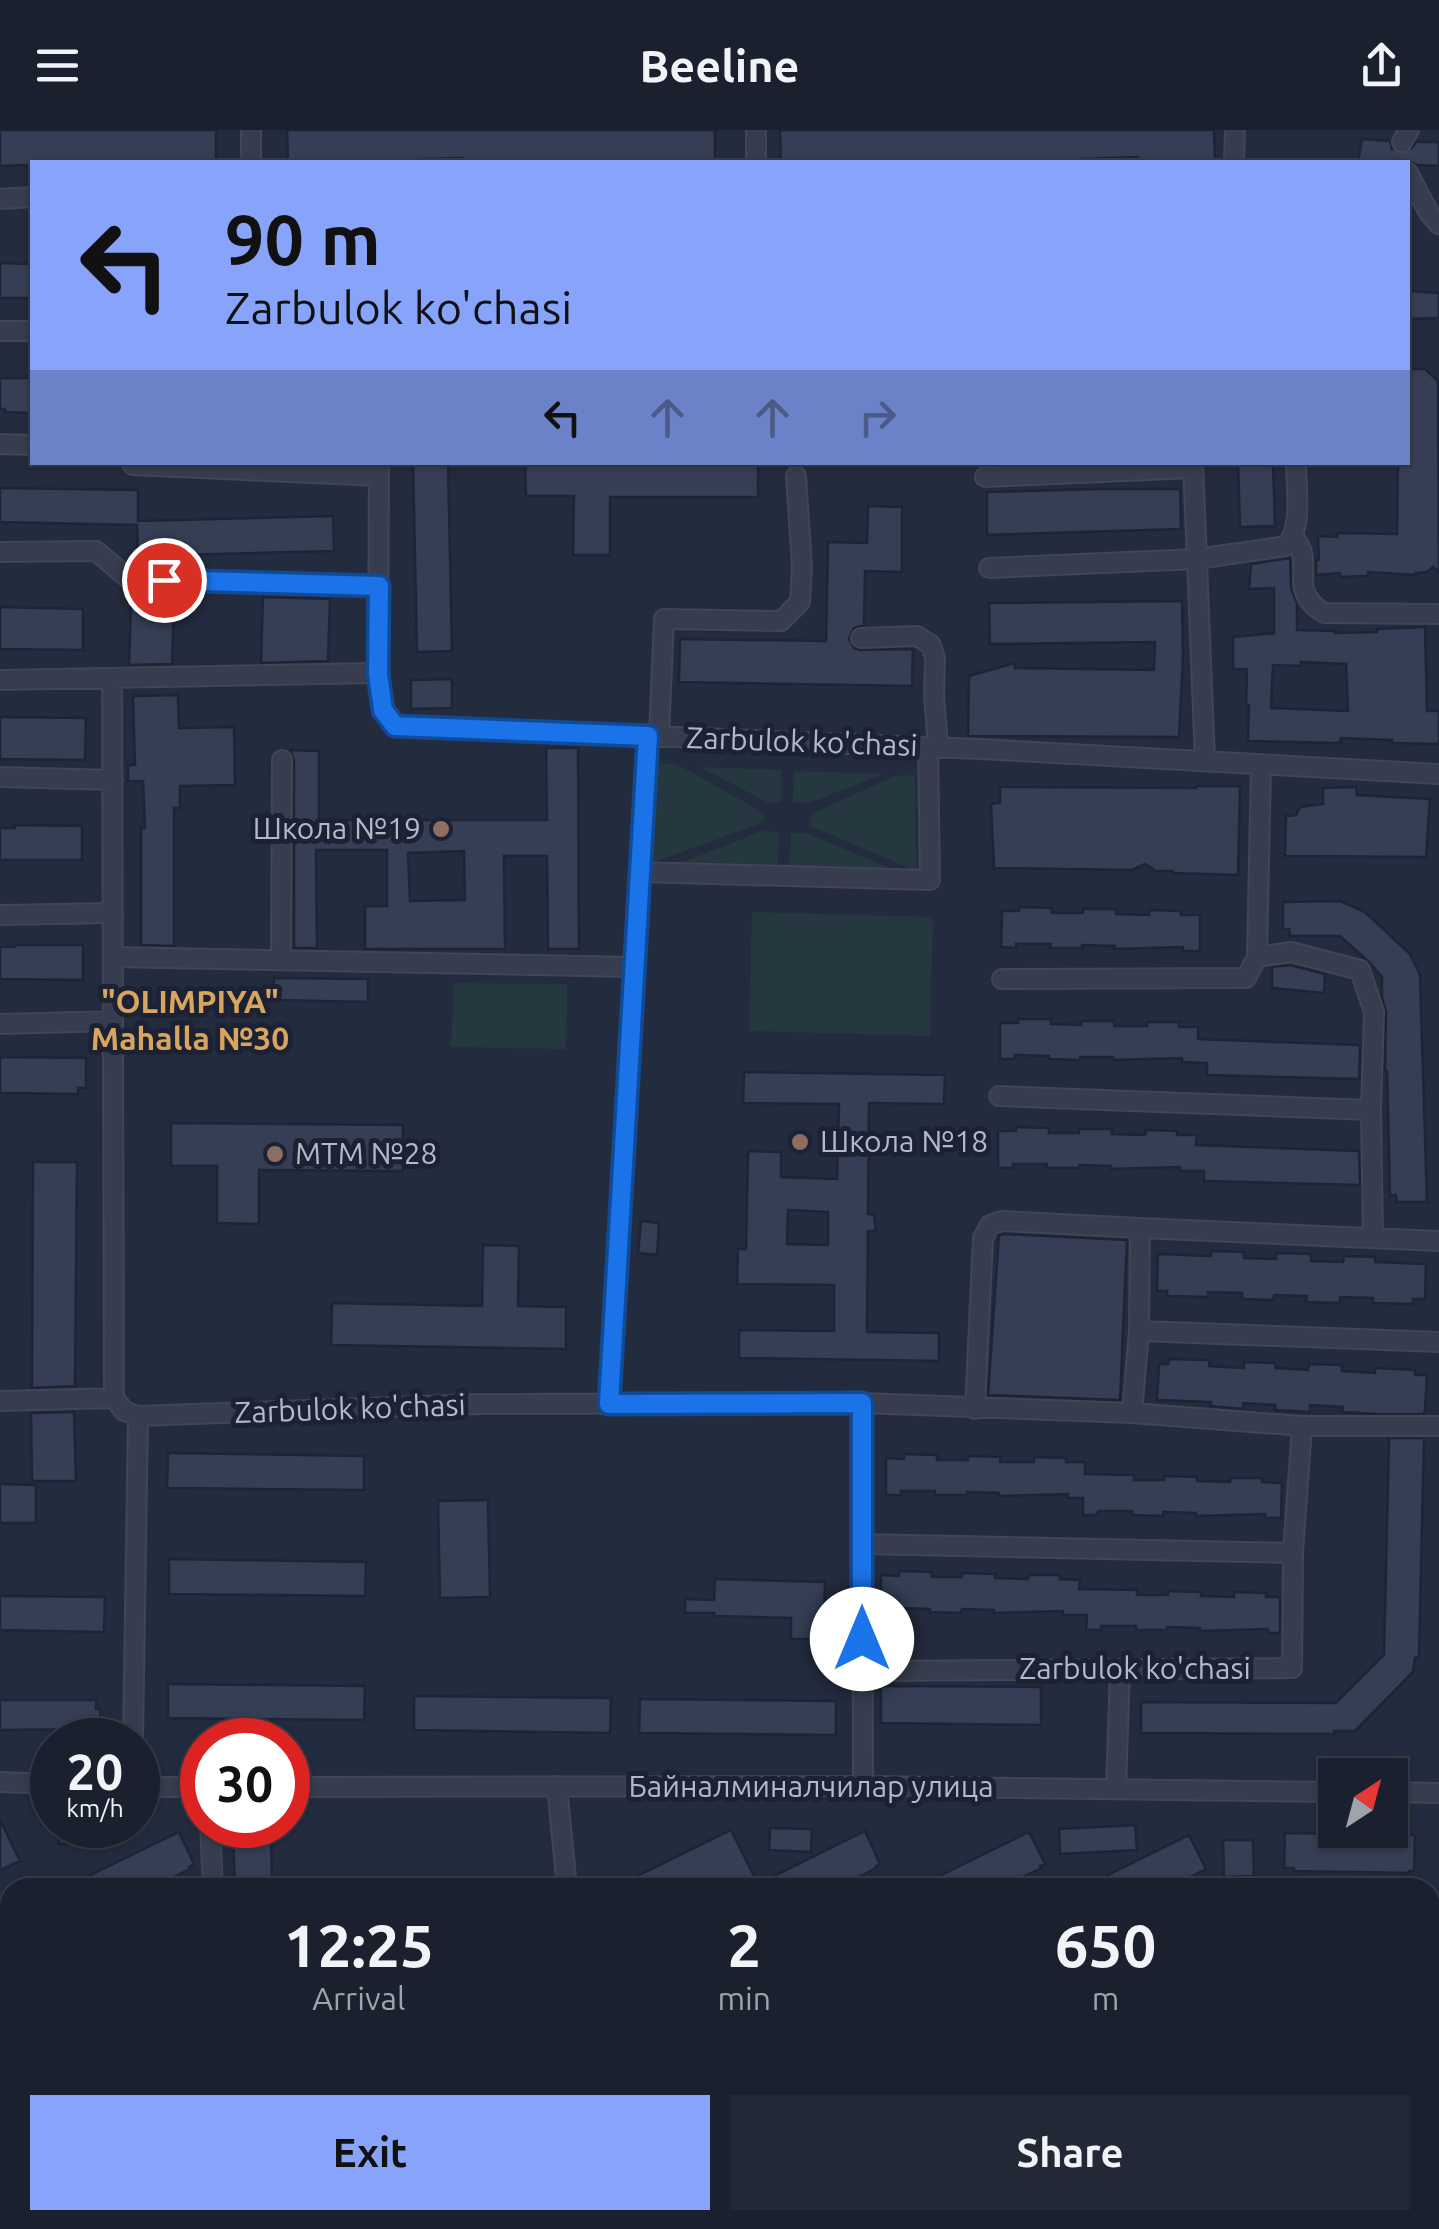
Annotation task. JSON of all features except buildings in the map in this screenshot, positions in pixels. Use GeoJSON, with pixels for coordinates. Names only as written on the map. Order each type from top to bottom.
{"type":"FeatureCollection","features":[{"type":"Feature","properties":{"kind":"street"},"geometry":{"type":"LineString","coordinates":[[251,130],[252,160]]}},
{"type":"Feature","properties":{"kind":"street"},"geometry":{"type":"LineString","coordinates":[[756,130],[756,160]]}},
{"type":"Feature","properties":{"kind":"street"},"geometry":{"type":"LineString","coordinates":[[1234,160],[1236,130]]}},
{"type":"Feature","properties":{"kind":"street"},"geometry":{"type":"LineString","coordinates":[[1410,177],[1439,224]]}},
{"type":"Feature","properties":{"kind":"street"},"geometry":{"type":"LineString","coordinates":[[0,199],[30,197]]}},
{"type":"Feature","properties":{"kind":"street"},"geometry":{"type":"LineString","coordinates":[[0,331],[30,331]]}},
{"type":"Feature","properties":{"kind":"street"},"geometry":{"type":"LineString","coordinates":[[0,444],[30,444]]}},
{"type":"Feature","properties":{"kind":"street","name":"Zarbulok ko'chasi"},"geometry":{"type":"LineString","coordinates":[[132,465],[379,469],[378,674],[383,710],[395,726],[933,747],[1439,774]]}},
{"type":"Feature","properties":{"kind":"street"},"geometry":{"type":"LineString","coordinates":[[985,476],[1041,468],[1193,465],[1205,761]]}},
{"type":"Feature","properties":{"kind":"street"},"geometry":{"type":"LineString","coordinates":[[990,568],[1197,559],[1286,546],[1294,538],[1296,526],[1296,465]]}},
{"type":"Feature","properties":{"kind":"street"},"geometry":{"type":"LineString","coordinates":[[609,1404],[640,872],[664,619],[781,621],[800,602],[802,567],[796,476]]}},
{"type":"Feature","properties":{"kind":"street"},"geometry":{"type":"LineString","coordinates":[[1294,538],[1302,548],[1303,594],[1311,606],[1324,614],[1439,614]]}},
{"type":"Feature","properties":{"kind":"street"},"geometry":{"type":"LineString","coordinates":[[0,552],[96,552],[128,578],[379,586]]}},
{"type":"Feature","properties":{"kind":"street"},"geometry":{"type":"LineString","coordinates":[[640,872],[930,880],[935,658],[932,645],[917,636],[861,638]]}},
{"type":"Feature","properties":{"kind":"street"},"geometry":{"type":"LineString","coordinates":[[0,680],[378,674]]}},
{"type":"Feature","properties":{"kind":"street"},"geometry":{"type":"LineString","coordinates":[[112,678],[114,1398],[124,1411],[138,1416],[133,1718]]}},
{"type":"Feature","properties":{"kind":"street"},"geometry":{"type":"LineString","coordinates":[[281,960],[282,760]]}},
{"type":"Feature","properties":{"kind":"street"},"geometry":{"type":"LineString","coordinates":[[1002,979],[1246,978],[1258,957],[1261,764]]}},
{"type":"Feature","properties":{"kind":"street"},"geometry":{"type":"LineString","coordinates":[[0,778],[113,780]]}},
{"type":"Feature","properties":{"kind":"street"},"geometry":{"type":"LineString","coordinates":[[0,914],[112,913]]}},
{"type":"Feature","properties":{"kind":"street"},"geometry":{"type":"LineString","coordinates":[[1258,957],[1292,952],[1360,970],[1374,1012],[1373,1238]]}},
{"type":"Feature","properties":{"kind":"street"},"geometry":{"type":"LineString","coordinates":[[113,957],[635,967]]}},
{"type":"Feature","properties":{"kind":"street"},"geometry":{"type":"LineString","coordinates":[[0,1024],[113,1021]]}},
{"type":"Feature","properties":{"kind":"street"},"geometry":{"type":"LineString","coordinates":[[999,1096],[1371,1110]]}},
{"type":"Feature","properties":{"kind":"street"},"geometry":{"type":"LineString","coordinates":[[975,1409],[983,1238],[990,1225],[1002,1221],[1439,1242]]}},
{"type":"Feature","properties":{"kind":"street"},"geometry":{"type":"LineString","coordinates":[[1132,1413],[1139,1331],[1140,1228]]}},
{"type":"Feature","properties":{"kind":"street"},"geometry":{"type":"LineString","coordinates":[[1139,1331],[1439,1342]]}},
{"type":"Feature","properties":{"kind":"street"},"geometry":{"type":"LineString","coordinates":[[0,1401],[114,1398]]}},
{"type":"Feature","properties":{"kind":"street"},"geometry":{"type":"LineString","coordinates":[[862,1403],[863,1786]]}},
{"type":"Feature","properties":{"kind":"street","name":"Zarbulok ko'chasi"},"geometry":{"type":"LineString","coordinates":[[138,1416],[478,1404],[862,1403],[1132,1413],[1302,1426],[1292,1668],[862,1671]]}},
{"type":"Feature","properties":{"kind":"street"},"geometry":{"type":"LineString","coordinates":[[1302,1426],[1439,1426]]}},
{"type":"Feature","properties":{"kind":"street"},"geometry":{"type":"LineString","coordinates":[[862,1544],[1294,1553]]}},
{"type":"Feature","properties":{"kind":"street"},"geometry":{"type":"LineString","coordinates":[[1116,1789],[1120,1669]]}},
{"type":"Feature","properties":{"kind":"street"},"geometry":{"type":"LineString","coordinates":[[0,1782],[30,1783]]}},
{"type":"Feature","properties":{"kind":"street"},"geometry":{"type":"LineString","coordinates":[[557,1786],[566,1878]]}},
{"type":"Feature","properties":{"kind":"street","name":"Байналминалчилар улица"},"geometry":{"type":"LineString","coordinates":[[310,1787],[863,1786],[1318,1792]]}},
{"type":"Feature","properties":{"kind":"street"},"geometry":{"type":"LineString","coordinates":[[1408,1792],[1439,1793]]}},
{"type":"Feature","properties":{"kind":"street"},"geometry":{"type":"LineString","coordinates":[[211,1848],[213,1878]]}},
{"type":"Feature","properties":{"kind":"shaded area"},"geometry":{"type":"Polygon","coordinates":[[[658,763],[676,764],[764,813],[764,822],[652,863],[658,763]]]}},
{"type":"Feature","properties":{"kind":"shaded area"},"geometry":{"type":"Polygon","coordinates":[[[700,767],[781,770],[781,803],[767,802],[700,767]]]}},
{"type":"Feature","properties":{"kind":"shaded area"},"geometry":{"type":"Polygon","coordinates":[[[794,771],[884,774],[808,803],[793,802],[794,771]]]}},
{"type":"Feature","properties":{"kind":"shaded area"},"geometry":{"type":"Polygon","coordinates":[[[915,775],[916,871],[810,826],[811,814],[895,776],[915,775]]]}},
{"type":"Feature","properties":{"kind":"shaded area"},"geometry":{"type":"Polygon","coordinates":[[[765,830],[779,833],[777,875],[665,869],[765,830]]]}},
{"type":"Feature","properties":{"kind":"shaded area"},"geometry":{"type":"Polygon","coordinates":[[[791,833],[806,833],[895,870],[894,874],[789,872],[791,833]]]}},
{"type":"Feature","properties":{"kind":"shaded area"},"geometry":{"type":"Polygon","coordinates":[[[752,912],[933,917],[930,1036],[749,1031],[752,912]]]}},
{"type":"Feature","properties":{"kind":"shaded area"},"geometry":{"type":"Polygon","coordinates":[[[454,983],[567,984],[566,1049],[451,1047],[454,983]]]}},
{"type":"Feature","properties":{"kind":"tunnel"},"geometry":{"type":"LineString","coordinates":[[1402,142],[1403,160]]}},
{"type":"Feature","properties":{"kind":"place","name":"Школа №19"},"geometry":{"type":"Point","coordinates":[441,829]}},
{"type":"Feature","properties":{"kind":"place","name":"Школа №18"},"geometry":{"type":"Point","coordinates":[800,1142]}},
{"type":"Feature","properties":{"kind":"place","name":"MTM №28"},"geometry":{"type":"Point","coordinates":[275,1154]}},
{"type":"Feature","properties":{"kind":"district","name":"\"OLIMPIYA\" Mahalla №30"},"geometry":{"type":"Point","coordinates":[190,1020]}},
{"type":"Feature","properties":{"kind":"route"},"geometry":{"type":"LineString","coordinates":[[164,580],[379,586],[378,674],[383,710],[395,726],[648,736],[609,1404],[862,1403],[862,1639]]}}]}
